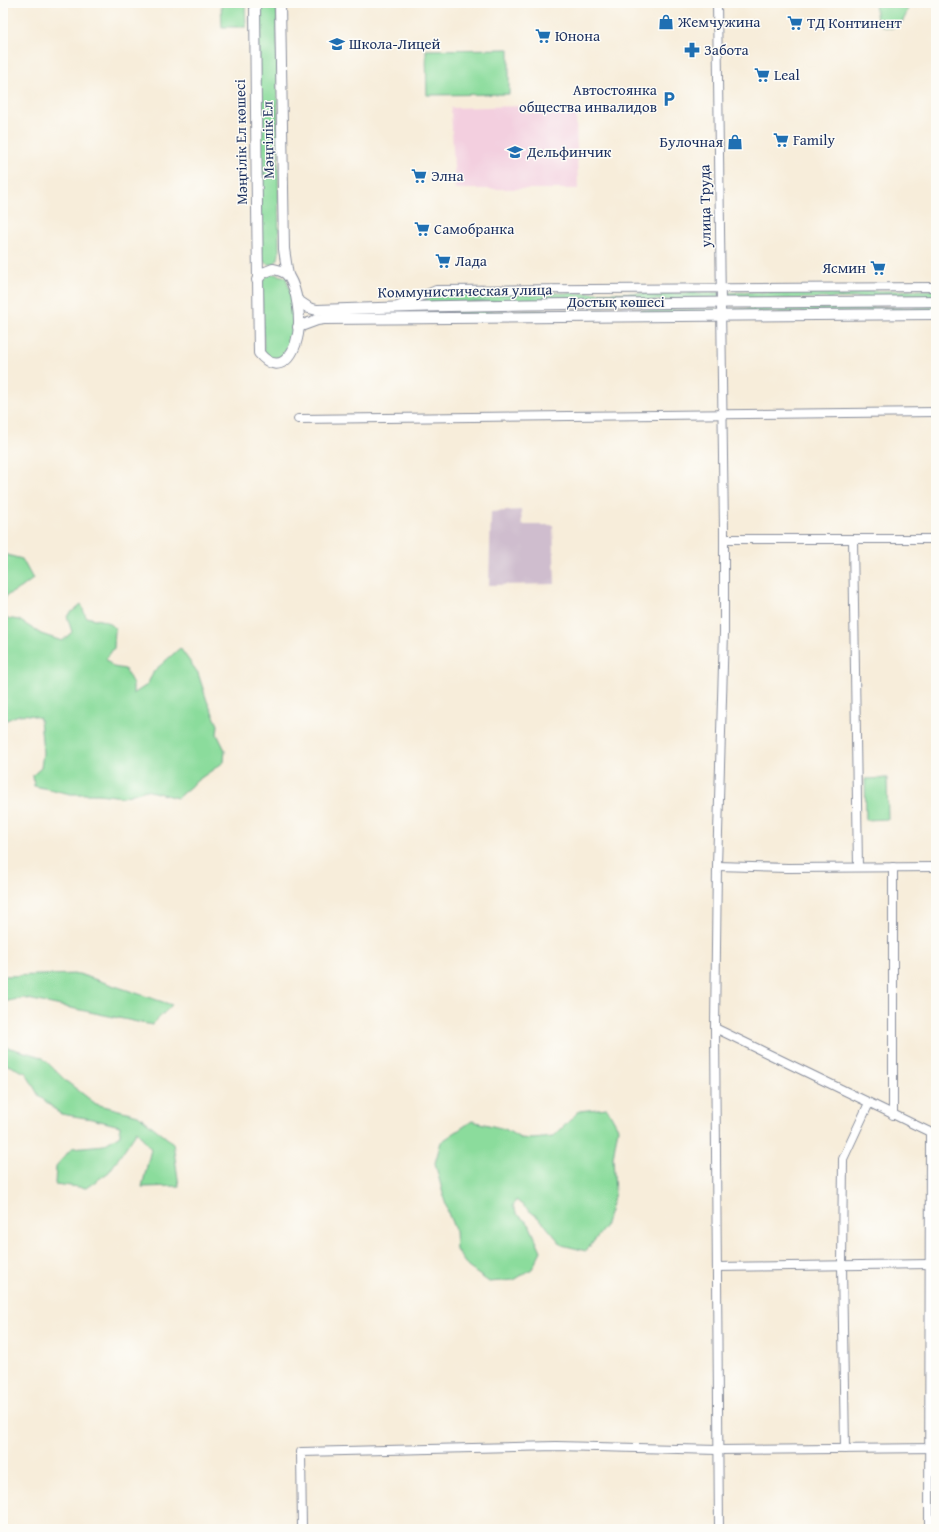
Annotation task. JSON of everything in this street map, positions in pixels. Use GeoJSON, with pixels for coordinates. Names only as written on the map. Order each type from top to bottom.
{"type":"FeatureCollection","features":[{"type":"Feature","properties":{"kind":"street","name":"Мәңгілік Ел көшесі"},"geometry":{"type":"LineString","coordinates":[[255,3],[259,353],[270,363],[279,364],[289,358],[293,350],[298,327],[299,313],[297,300],[288,276]]}},
{"type":"Feature","properties":{"kind":"street","name":"Мәңгілік Ел"},"geometry":{"type":"LineString","coordinates":[[280,3],[284,249],[288,276]]}},
{"type":"Feature","properties":{"kind":"street","name":"улица Труда"},"geometry":{"type":"LineString","coordinates":[[717,3],[724,539],[724,632],[717,866],[715,1028],[719,1529]]}},
{"type":"Feature","properties":{"kind":"street"},"geometry":{"type":"LineString","coordinates":[[257,280],[263,273],[272,268],[282,271],[288,276]]}},
{"type":"Feature","properties":{"kind":"street"},"geometry":{"type":"LineString","coordinates":[[397,307],[436,290],[936,287]]}},
{"type":"Feature","properties":{"kind":"street","name":"Коммунистическая улица"},"geometry":{"type":"LineString","coordinates":[[297,300],[309,308],[317,310],[397,307],[662,303]]}},
{"type":"Feature","properties":{"kind":"street","name":"Достық көшесі"},"geometry":{"type":"LineString","coordinates":[[662,303],[936,301]]}},
{"type":"Feature","properties":{"kind":"street","name":"Достық көшесі"},"geometry":{"type":"LineString","coordinates":[[298,327],[324,319],[936,314]]}},
{"type":"Feature","properties":{"kind":"street"},"geometry":{"type":"LineString","coordinates":[[298,419],[936,412]]}},
{"type":"Feature","properties":{"kind":"street"},"geometry":{"type":"LineString","coordinates":[[724,539],[936,539]]}},
{"type":"Feature","properties":{"kind":"street"},"geometry":{"type":"LineString","coordinates":[[853,539],[858,867]]}},
{"type":"Feature","properties":{"kind":"street"},"geometry":{"type":"LineString","coordinates":[[717,866],[788,868],[936,867]]}},
{"type":"Feature","properties":{"kind":"street"},"geometry":{"type":"LineString","coordinates":[[893,867],[893,1115]]}},
{"type":"Feature","properties":{"kind":"street"},"geometry":{"type":"LineString","coordinates":[[715,1028],[933,1133],[930,1264],[933,1448],[929,1529]]}},
{"type":"Feature","properties":{"kind":"street"},"geometry":{"type":"LineString","coordinates":[[845,1449],[842,1266],[843,1159],[869,1103]]}},
{"type":"Feature","properties":{"kind":"street"},"geometry":{"type":"LineString","coordinates":[[717,1266],[930,1264]]}},
{"type":"Feature","properties":{"kind":"street"},"geometry":{"type":"LineString","coordinates":[[302,1529],[301,1452],[556,1446],[718,1450],[933,1448]]}},
{"type":"Feature","properties":{"kind":"shaded area","name":"Дельфинчик"},"geometry":{"type":"Polygon","coordinates":[[[524,106],[525,113],[574,114],[576,116],[578,189],[455,189],[451,108],[524,106]]]}},
{"type":"Feature","properties":{"kind":"shaded area"},"geometry":{"type":"Polygon","coordinates":[[[521,510],[522,525],[553,525],[555,584],[489,585],[491,512],[521,510]]]}},
{"type":"Feature","properties":{"kind":"green space"},"geometry":{"type":"Polygon","coordinates":[[[221,3],[245,3],[246,27],[222,27],[221,3]]]}},
{"type":"Feature","properties":{"kind":"green space"},"geometry":{"type":"Polygon","coordinates":[[[258,3],[277,3],[279,254],[278,259],[274,264],[266,263],[261,258],[258,3]]]}},
{"type":"Feature","properties":{"kind":"green space"},"geometry":{"type":"Polygon","coordinates":[[[875,3],[908,3],[906,16],[899,25],[889,28],[883,26],[877,22],[875,3]]]}},
{"type":"Feature","properties":{"kind":"green space"},"geometry":{"type":"Polygon","coordinates":[[[509,49],[509,94],[427,95],[426,50],[509,49]]]}},
{"type":"Feature","properties":{"kind":"green space"},"geometry":{"type":"Polygon","coordinates":[[[270,273],[286,277],[295,310],[295,329],[288,350],[281,361],[264,356],[261,282],[270,273]]]}},
{"type":"Feature","properties":{"kind":"green space"},"geometry":{"type":"Polygon","coordinates":[[[936,290],[936,297],[417,303],[436,293],[677,293],[936,290]]]}},
{"type":"Feature","properties":{"kind":"green space"},"geometry":{"type":"Polygon","coordinates":[[[936,307],[936,311],[318,317],[318,313],[936,307]]]}},
{"type":"Feature","properties":{"kind":"green space"},"geometry":{"type":"Polygon","coordinates":[[[3,554],[22,559],[33,579],[21,588],[6,596],[3,604],[3,554]]]}},
{"type":"Feature","properties":{"kind":"green space"},"geometry":{"type":"Polygon","coordinates":[[[81,604],[86,617],[105,621],[115,628],[114,648],[106,659],[113,667],[125,669],[133,684],[133,694],[147,685],[154,671],[180,648],[198,673],[207,701],[218,725],[217,734],[225,750],[224,762],[198,780],[177,798],[146,790],[123,797],[99,794],[71,794],[34,786],[33,775],[41,768],[43,753],[40,718],[29,715],[21,715],[3,722],[3,611],[6,618],[19,620],[41,634],[62,641],[72,632],[67,616],[81,604]]]}},
{"type":"Feature","properties":{"kind":"green space"},"geometry":{"type":"Polygon","coordinates":[[[887,778],[888,819],[866,820],[865,779],[887,778]]]}},
{"type":"Feature","properties":{"kind":"green space"},"geometry":{"type":"Polygon","coordinates":[[[79,974],[172,1005],[152,1025],[23,998],[3,1002],[3,976],[79,974]]]}},
{"type":"Feature","properties":{"kind":"green space"},"geometry":{"type":"Polygon","coordinates":[[[3,1046],[42,1057],[66,1081],[96,1104],[138,1115],[173,1143],[179,1186],[142,1187],[151,1149],[137,1131],[109,1172],[86,1188],[55,1184],[56,1166],[72,1148],[104,1145],[120,1135],[120,1126],[92,1119],[61,1114],[39,1096],[26,1073],[3,1063],[3,1046]]]}},
{"type":"Feature","properties":{"kind":"green space"},"geometry":{"type":"Polygon","coordinates":[[[607,1108],[618,1128],[613,1157],[615,1193],[605,1227],[586,1251],[562,1245],[541,1220],[516,1200],[513,1206],[517,1214],[529,1224],[541,1251],[532,1269],[514,1280],[489,1282],[468,1267],[456,1250],[455,1230],[448,1213],[435,1163],[441,1142],[472,1121],[505,1129],[520,1138],[532,1139],[553,1137],[579,1111],[607,1108]]]}},
{"type":"Feature","properties":{"kind":"place","name":"Жемчужина"},"geometry":{"type":"Point","coordinates":[666,22]}},
{"type":"Feature","properties":{"kind":"place","name":"ТД Континент"},"geometry":{"type":"Point","coordinates":[795,23]}},
{"type":"Feature","properties":{"kind":"place","name":"Юнона"},"geometry":{"type":"Point","coordinates":[543,36]}},
{"type":"Feature","properties":{"kind":"place","name":"Школа-Лицей"},"geometry":{"type":"Point","coordinates":[337,44]}},
{"type":"Feature","properties":{"kind":"place","name":"Забота"},"geometry":{"type":"Point","coordinates":[692,50]}},
{"type":"Feature","properties":{"kind":"place","name":"Leal"},"geometry":{"type":"Point","coordinates":[762,75]}},
{"type":"Feature","properties":{"kind":"place","name":"Автостоянка общества инвалидов"},"geometry":{"type":"Point","coordinates":[669,99]}},
{"type":"Feature","properties":{"kind":"place","name":"Family"},"geometry":{"type":"Point","coordinates":[781,140]}},
{"type":"Feature","properties":{"kind":"place","name":"Булочная"},"geometry":{"type":"Point","coordinates":[735,142]}},
{"type":"Feature","properties":{"kind":"place","name":"Дельфинчик"},"geometry":{"type":"Point","coordinates":[515,152]}},
{"type":"Feature","properties":{"kind":"place","name":"Элна"},"geometry":{"type":"Point","coordinates":[419,176]}},
{"type":"Feature","properties":{"kind":"place","name":"Самобранка"},"geometry":{"type":"Point","coordinates":[422,229]}},
{"type":"Feature","properties":{"kind":"place","name":"Лада"},"geometry":{"type":"Point","coordinates":[443,261]}},
{"type":"Feature","properties":{"kind":"place","name":"Ясмин"},"geometry":{"type":"Point","coordinates":[878,268]}}]}
